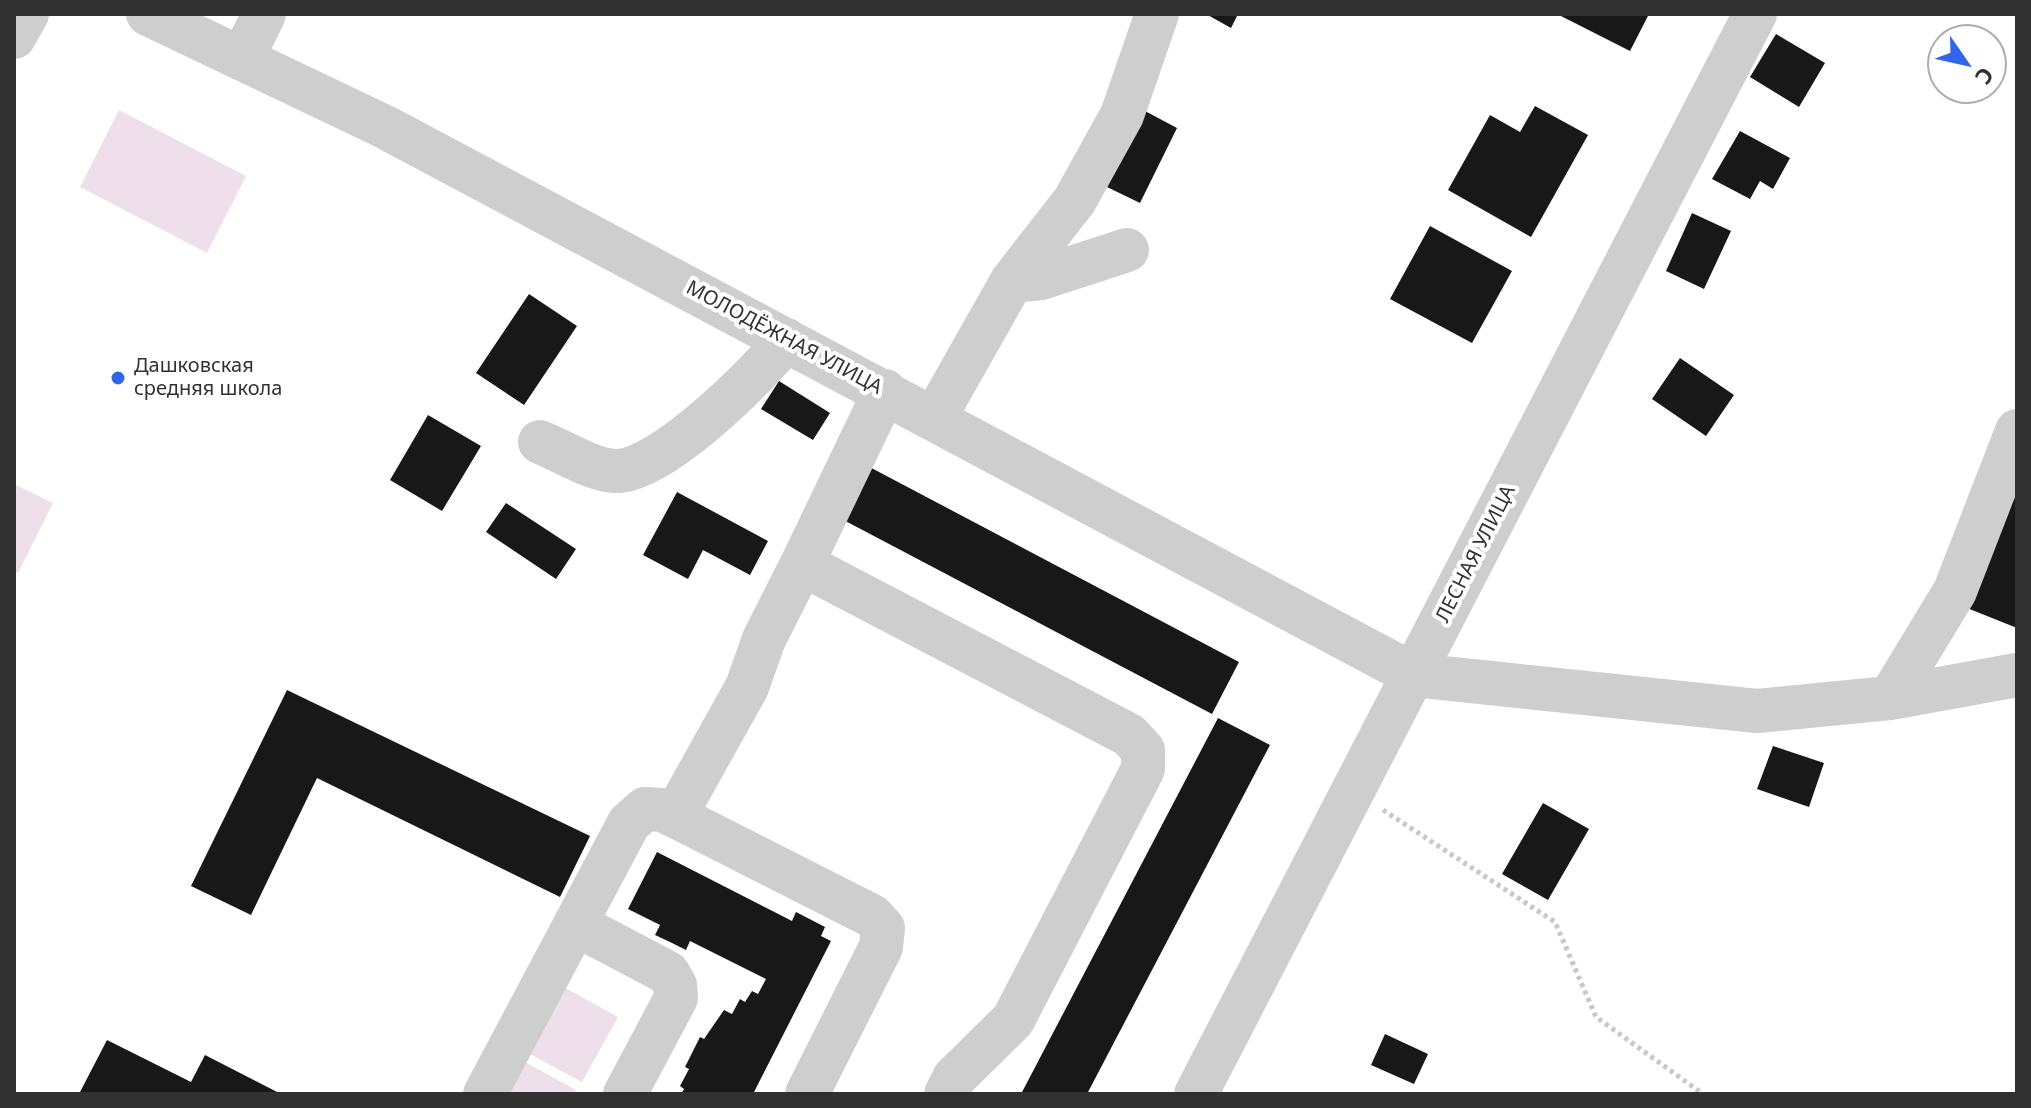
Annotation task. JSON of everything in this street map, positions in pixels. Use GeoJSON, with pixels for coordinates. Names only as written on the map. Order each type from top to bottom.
{"type":"FeatureCollection","features":[{"type":"Feature","properties":{"kind":"street"},"geometry":{"type":"LineString","coordinates":[[14,37],[27,14]]}},
{"type":"Feature","properties":{"kind":"street","name":"МОЛОДЁЖНАЯ УЛИЦА"},"geometry":{"type":"LineString","coordinates":[[148,14],[399,134],[1414,675]]}},
{"type":"Feature","properties":{"kind":"street"},"geometry":{"type":"LineString","coordinates":[[242,59],[264,14]]}},
{"type":"Feature","properties":{"kind":"street"},"geometry":{"type":"LineString","coordinates":[[935,417],[1012,281],[1075,200],[1122,115],[1157,14]]}},
{"type":"Feature","properties":{"kind":"street","name":"ЛЕСНАЯ УЛИЦА"},"geometry":{"type":"LineString","coordinates":[[1196,1094],[1755,14]]}},
{"type":"Feature","properties":{"kind":"street"},"geometry":{"type":"LineString","coordinates":[[1012,281],[1041,278],[1127,250]]}},
{"type":"Feature","properties":{"kind":"street"},"geometry":{"type":"LineString","coordinates":[[540,442],[611,471],[632,470],[672,446],[762,369],[786,340]]}},
{"type":"Feature","properties":{"kind":"street"},"geometry":{"type":"LineString","coordinates":[[675,816],[747,687],[764,639],[885,391]]}},
{"type":"Feature","properties":{"kind":"street"},"geometry":{"type":"LineString","coordinates":[[1890,698],[1955,591],[2017,431]]}},
{"type":"Feature","properties":{"kind":"street"},"geometry":{"type":"LineString","coordinates":[[802,564],[1129,735],[1143,750],[1143,769],[1013,1020],[954,1078],[946,1094]]}},
{"type":"Feature","properties":{"kind":"street"},"geometry":{"type":"LineString","coordinates":[[1414,675],[1757,711],[1890,698],[2017,675]]}},
{"type":"Feature","properties":{"kind":"street"},"geometry":{"type":"LineString","coordinates":[[485,1094],[629,823],[645,809],[663,810],[675,816],[872,916],[883,928],[881,947],[807,1094]]}},
{"type":"Feature","properties":{"kind":"street"},"geometry":{"type":"LineString","coordinates":[[575,924],[668,973],[675,985],[676,998],[625,1094]]}},
{"type":"Feature","properties":{"kind":"path"},"geometry":{"type":"LineString","coordinates":[[1355,792],[1555,922],[1596,1017],[1703,1094]]}},
{"type":"Feature","properties":{"kind":"shaded area"},"geometry":{"type":"Polygon","coordinates":[[[119,110],[246,176],[207,253],[80,187],[119,110]]]}},
{"type":"Feature","properties":{"kind":"shaded area"},"geometry":{"type":"Polygon","coordinates":[[[14,484],[53,503],[18,573],[14,571],[14,484]]]}},
{"type":"Feature","properties":{"kind":"shaded area"},"geometry":{"type":"Polygon","coordinates":[[[560,985],[618,1017],[582,1082],[524,1051],[560,985]]]}},
{"type":"Feature","properties":{"kind":"shaded area"},"geometry":{"type":"Polygon","coordinates":[[[523,1061],[576,1090],[574,1094],[504,1094],[523,1061]]]}},
{"type":"Feature","properties":{"kind":"building"},"geometry":{"type":"Polygon","coordinates":[[[1206,14],[1238,14],[1231,28],[1206,14]]]}},
{"type":"Feature","properties":{"kind":"building"},"geometry":{"type":"Polygon","coordinates":[[[1557,14],[1649,14],[1630,51],[1557,14]]]}},
{"type":"Feature","properties":{"kind":"building"},"geometry":{"type":"Polygon","coordinates":[[[1776,34],[1825,63],[1799,107],[1750,77],[1776,34]]]}},
{"type":"Feature","properties":{"kind":"building"},"geometry":{"type":"Polygon","coordinates":[[[1535,106],[1588,135],[1531,237],[1448,190],[1490,115],[1520,132],[1535,106]]]}},
{"type":"Feature","properties":{"kind":"building"},"geometry":{"type":"Polygon","coordinates":[[[1145,111],[1177,128],[1140,203],[1107,187],[1145,111]]]}},
{"type":"Feature","properties":{"kind":"building"},"geometry":{"type":"Polygon","coordinates":[[[1740,131],[1790,158],[1773,189],[1760,181],[1750,199],[1712,179],[1740,131]]]}},
{"type":"Feature","properties":{"kind":"building"},"geometry":{"type":"Polygon","coordinates":[[[1692,213],[1731,231],[1704,289],[1666,271],[1692,213]]]}},
{"type":"Feature","properties":{"kind":"building"},"geometry":{"type":"Polygon","coordinates":[[[1430,226],[1512,271],[1472,343],[1390,299],[1430,226]]]}},
{"type":"Feature","properties":{"kind":"building"},"geometry":{"type":"Polygon","coordinates":[[[529,294],[577,326],[524,405],[476,373],[529,294]]]}},
{"type":"Feature","properties":{"kind":"building"},"geometry":{"type":"Polygon","coordinates":[[[1680,358],[1734,395],[1706,436],[1652,399],[1680,358]]]}},
{"type":"Feature","properties":{"kind":"building"},"geometry":{"type":"Polygon","coordinates":[[[779,381],[830,413],[813,440],[761,409],[779,381]]]}},
{"type":"Feature","properties":{"kind":"building"},"geometry":{"type":"Polygon","coordinates":[[[428,415],[481,446],[442,511],[390,480],[428,415]]]}},
{"type":"Feature","properties":{"kind":"building"},"geometry":{"type":"Polygon","coordinates":[[[862,463],[1239,662],[1212,714],[834,515],[862,463]]]}},
{"type":"Feature","properties":{"kind":"building"},"geometry":{"type":"Polygon","coordinates":[[[2017,485],[2017,628],[1967,608],[2017,485]]]}},
{"type":"Feature","properties":{"kind":"building"},"geometry":{"type":"Polygon","coordinates":[[[677,492],[768,541],[750,575],[703,550],[688,579],[643,555],[677,492]]]}},
{"type":"Feature","properties":{"kind":"building"},"geometry":{"type":"Polygon","coordinates":[[[506,503],[576,549],[556,579],[486,532],[506,503]]]}},
{"type":"Feature","properties":{"kind":"building"},"geometry":{"type":"Polygon","coordinates":[[[287,690],[590,836],[560,897],[317,778],[251,915],[191,886],[287,690]]]}},
{"type":"Feature","properties":{"kind":"building"},"geometry":{"type":"Polygon","coordinates":[[[1218,718],[1270,745],[1087,1094],[1021,1094],[1218,718]]]}},
{"type":"Feature","properties":{"kind":"building"},"geometry":{"type":"Polygon","coordinates":[[[1773,746],[1824,763],[1809,807],[1757,789],[1773,746]]]}},
{"type":"Feature","properties":{"kind":"building"},"geometry":{"type":"Polygon","coordinates":[[[1543,803],[1589,829],[1548,900],[1502,874],[1543,803]]]}},
{"type":"Feature","properties":{"kind":"building"},"geometry":{"type":"Polygon","coordinates":[[[657,852],[792,921],[796,912],[825,927],[821,936],[831,941],[753,1094],[681,1094],[684,1089],[680,1086],[689,1069],[685,1067],[700,1037],[704,1039],[724,1010],[732,1014],[740,999],[745,1002],[752,991],[758,994],[766,979],[690,941],[686,950],[655,935],[660,925],[628,909],[657,852]]]}},
{"type":"Feature","properties":{"kind":"building"},"geometry":{"type":"Polygon","coordinates":[[[1385,1034],[1428,1054],[1414,1084],[1371,1065],[1385,1034]]]}},
{"type":"Feature","properties":{"kind":"building"},"geometry":{"type":"Polygon","coordinates":[[[107,1040],[191,1082],[205,1055],[281,1094],[79,1094],[107,1040]]]}},
{"type":"Feature","properties":{"kind":"place","name":"Дашковская средняя школа"},"geometry":{"type":"Point","coordinates":[118,378]}}]}
